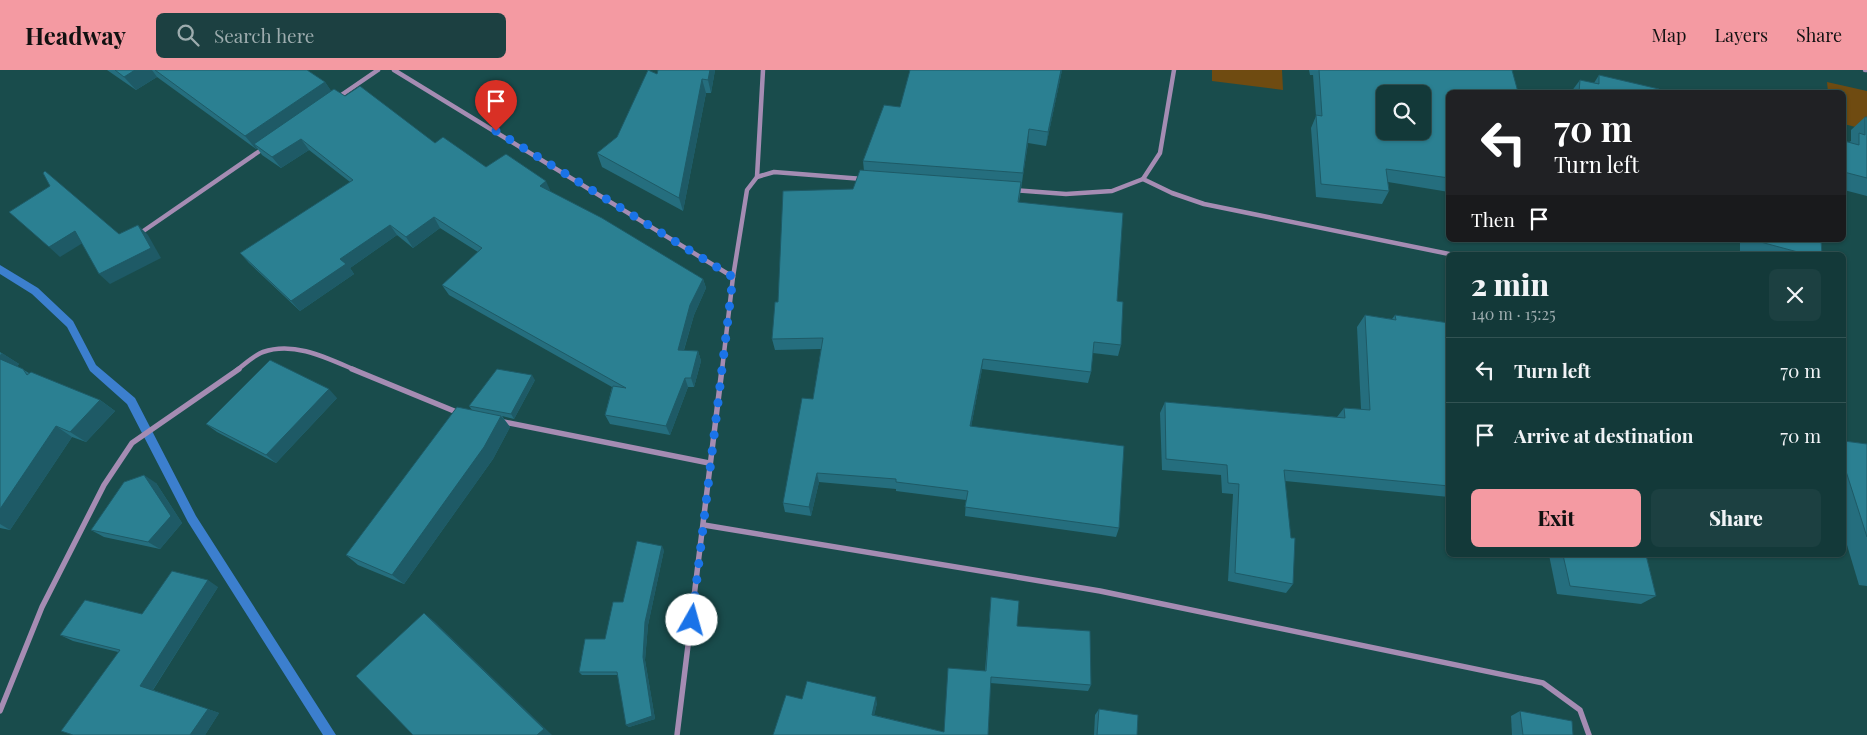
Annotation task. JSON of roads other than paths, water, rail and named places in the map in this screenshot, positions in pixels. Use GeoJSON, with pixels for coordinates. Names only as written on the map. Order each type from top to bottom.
{"type":"FeatureCollection","features":[{"type":"Feature","properties":{"kind":"street"},"geometry":{"type":"LineString","coordinates":[[330,103],[378,70]]}},
{"type":"Feature","properties":{"kind":"street"},"geometry":{"type":"LineString","coordinates":[[394,70],[733,277]]}},
{"type":"Feature","properties":{"kind":"street"},"geometry":{"type":"LineString","coordinates":[[757,177],[764,70]]}},
{"type":"Feature","properties":{"kind":"street"},"geometry":{"type":"LineString","coordinates":[[1008,190],[1066,194],[1112,191],[1143,179],[1160,153],[1174,70]]}},
{"type":"Feature","properties":{"kind":"street"},"geometry":{"type":"LineString","coordinates":[[137,236],[266,147]]}},
{"type":"Feature","properties":{"kind":"street"},"geometry":{"type":"LineString","coordinates":[[677,735],[704,525],[709,464],[746,190],[757,177],[774,172],[872,180]]}},
{"type":"Feature","properties":{"kind":"street"},"geometry":{"type":"LineString","coordinates":[[1143,179],[1172,193],[1204,204],[1446,253]]}},
{"type":"Feature","properties":{"kind":"street"},"geometry":{"type":"LineString","coordinates":[[0,711],[42,607],[104,485],[132,443],[263,352],[290,348],[321,356],[452,411],[461,413]]}},
{"type":"Feature","properties":{"kind":"street"},"geometry":{"type":"LineString","coordinates":[[490,419],[709,464]]}},
{"type":"Feature","properties":{"kind":"street"},"geometry":{"type":"LineString","coordinates":[[704,525],[1100,591],[1543,683],[1580,710],[1589,735]]}},
{"type":"Feature","properties":{"kind":"waterway"},"geometry":{"type":"LineString","coordinates":[[0,269],[35,291],[70,324],[93,368],[131,401],[192,519],[330,735]]}}]}
